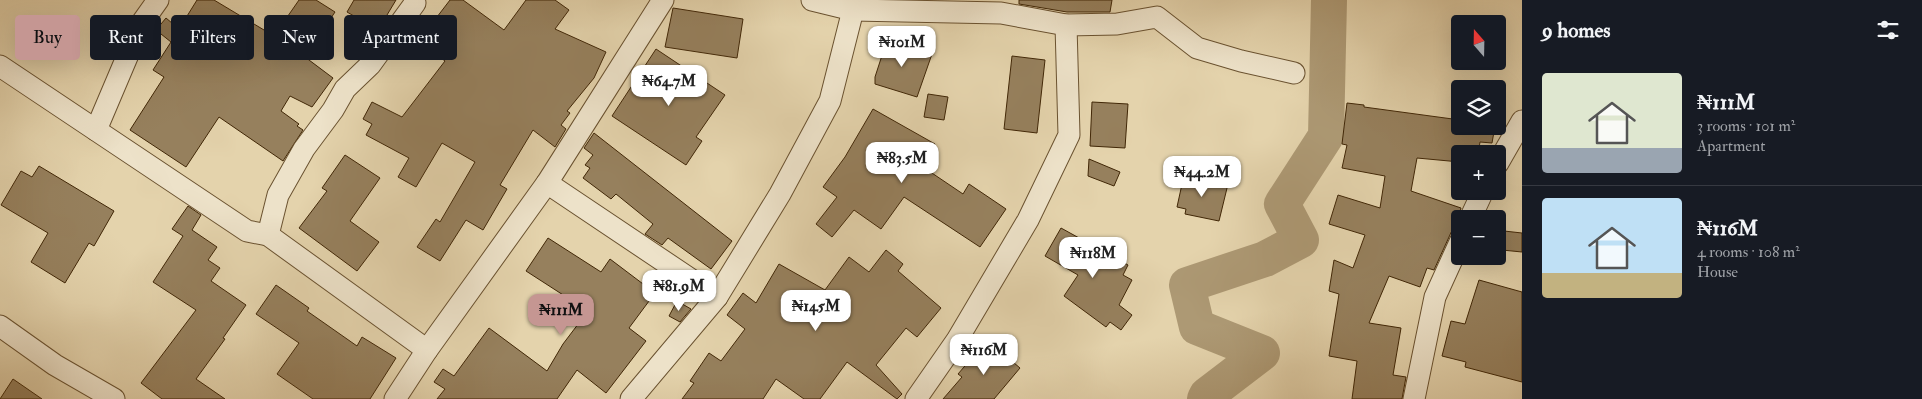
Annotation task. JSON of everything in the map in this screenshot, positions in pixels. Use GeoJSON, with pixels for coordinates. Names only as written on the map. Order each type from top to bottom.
{"type":"FeatureCollection","features":[{"type":"Feature","properties":{"kind":"street"},"geometry":{"type":"LineString","coordinates":[[96,130],[142,24],[158,0]]}},
{"type":"Feature","properties":{"kind":"street"},"geometry":{"type":"LineString","coordinates":[[395,399],[427,350],[547,183],[663,0]]}},
{"type":"Feature","properties":{"kind":"street"},"geometry":{"type":"LineString","coordinates":[[812,0],[853,10],[1002,13],[1066,25],[1117,24],[1157,17],[1197,48],[1241,62],[1294,73]]}},
{"type":"Feature","properties":{"kind":"street"},"geometry":{"type":"LineString","coordinates":[[268,235],[278,195],[304,149],[333,110],[345,88],[370,65],[415,3]]}},
{"type":"Feature","properties":{"kind":"street"},"geometry":{"type":"LineString","coordinates":[[631,399],[717,297],[780,194],[830,101],[853,10]]}},
{"type":"Feature","properties":{"kind":"street"},"geometry":{"type":"LineString","coordinates":[[917,398],[957,340],[1028,220],[1070,135],[1066,25]]}},
{"type":"Feature","properties":{"kind":"street"},"geometry":{"type":"LineString","coordinates":[[0,66],[247,230],[268,235],[427,350]]}},
{"type":"Feature","properties":{"kind":"street"},"geometry":{"type":"LineString","coordinates":[[1506,149],[1522,121]]}},
{"type":"Feature","properties":{"kind":"street"},"geometry":{"type":"LineString","coordinates":[[547,183],[717,297]]}},
{"type":"Feature","properties":{"kind":"street"},"geometry":{"type":"LineString","coordinates":[[1414,399],[1435,297],[1451,262]]}},
{"type":"Feature","properties":{"kind":"street"},"geometry":{"type":"LineString","coordinates":[[0,326],[55,365],[114,399]]}},
{"type":"Feature","properties":{"kind":"building"},"geometry":{"type":"Polygon","coordinates":[[[197,0],[214,0],[239,15],[188,15],[197,0]]]}},
{"type":"Feature","properties":{"kind":"building"},"geometry":{"type":"Polygon","coordinates":[[[299,0],[316,0],[335,12],[333,15],[289,15],[299,0]]]}},
{"type":"Feature","properties":{"kind":"building"},"geometry":{"type":"Polygon","coordinates":[[[354,0],[396,0],[387,15],[352,15],[347,12],[354,0]]]}},
{"type":"Feature","properties":{"kind":"building"},"geometry":{"type":"Polygon","coordinates":[[[450,0],[463,0],[504,30],[526,0],[555,0],[569,10],[555,29],[606,52],[594,78],[567,111],[570,113],[561,125],[566,129],[555,147],[533,130],[500,185],[507,189],[483,230],[466,220],[440,261],[417,247],[436,219],[440,222],[475,162],[442,143],[416,187],[398,177],[409,158],[366,135],[372,124],[363,119],[372,102],[402,117],[445,61],[444,60],[457,60],[457,15],[438,15],[450,0]]]}},
{"type":"Feature","properties":{"kind":"building"},"geometry":{"type":"Polygon","coordinates":[[[1019,0],[1112,0],[1110,12],[1067,12],[1019,4],[1019,0]]]}},
{"type":"Feature","properties":{"kind":"building"},"geometry":{"type":"Polygon","coordinates":[[[673,8],[743,19],[737,58],[665,47],[673,8]]]}},
{"type":"Feature","properties":{"kind":"building"},"geometry":{"type":"Polygon","coordinates":[[[166,18],[171,22],[171,42],[161,34],[161,24],[166,18]]]}},
{"type":"Feature","properties":{"kind":"building"},"geometry":{"type":"Polygon","coordinates":[[[254,24],[264,30],[264,60],[309,60],[333,78],[312,107],[290,96],[281,111],[299,124],[297,126],[303,130],[283,161],[219,117],[186,167],[130,130],[164,77],[153,70],[171,42],[171,60],[254,60],[254,24]]]}},
{"type":"Feature","properties":{"kind":"building"},"geometry":{"type":"Polygon","coordinates":[[[887,40],[932,54],[917,97],[875,84],[875,77],[887,40]]]}},
{"type":"Feature","properties":{"kind":"building"},"geometry":{"type":"Polygon","coordinates":[[[656,49],[725,95],[696,137],[702,141],[686,165],[612,116],[656,49]]]}},
{"type":"Feature","properties":{"kind":"building"},"geometry":{"type":"Polygon","coordinates":[[[1012,56],[1045,60],[1037,133],[1004,129],[1012,56]]]}},
{"type":"Feature","properties":{"kind":"building"},"geometry":{"type":"Polygon","coordinates":[[[928,94],[948,97],[944,120],[924,117],[928,94]]]}},
{"type":"Feature","properties":{"kind":"building"},"geometry":{"type":"Polygon","coordinates":[[[1092,102],[1128,104],[1125,148],[1090,146],[1092,102]]]}},
{"type":"Feature","properties":{"kind":"building"},"geometry":{"type":"Polygon","coordinates":[[[1347,103],[1451,119],[1451,135],[1493,135],[1492,143],[1480,142],[1480,145],[1451,145],[1451,161],[1417,158],[1411,191],[1461,208],[1460,210],[1451,210],[1451,233],[1434,270],[1427,268],[1420,287],[1389,276],[1369,323],[1401,328],[1393,375],[1406,377],[1402,399],[1352,399],[1357,361],[1329,356],[1339,294],[1329,291],[1334,260],[1353,268],[1365,235],[1329,224],[1338,195],[1380,208],[1385,176],[1342,168],[1347,145],[1342,144],[1347,103]]]}},
{"type":"Feature","properties":{"kind":"building"},"geometry":{"type":"Polygon","coordinates":[[[873,109],[935,144],[923,167],[963,194],[969,184],[1006,209],[980,247],[904,197],[881,229],[854,210],[832,237],[816,224],[837,197],[823,187],[845,157],[873,109]]]}},
{"type":"Feature","properties":{"kind":"building"},"geometry":{"type":"Polygon","coordinates":[[[594,133],[732,241],[711,269],[668,238],[662,245],[645,234],[653,224],[616,194],[611,199],[583,178],[590,168],[585,165],[593,155],[584,148],[594,133]]]}},
{"type":"Feature","properties":{"kind":"building"},"geometry":{"type":"Polygon","coordinates":[[[345,155],[380,178],[350,221],[379,242],[357,271],[299,228],[327,191],[322,188],[345,155]]]}},
{"type":"Feature","properties":{"kind":"building"},"geometry":{"type":"Polygon","coordinates":[[[1089,159],[1120,172],[1114,186],[1088,176],[1089,159]]]}},
{"type":"Feature","properties":{"kind":"building"},"geometry":{"type":"Polygon","coordinates":[[[39,166],[114,211],[94,246],[89,243],[65,283],[31,262],[48,233],[1,205],[21,171],[32,177],[39,166]]]}},
{"type":"Feature","properties":{"kind":"building"},"geometry":{"type":"Polygon","coordinates":[[[1184,175],[1228,184],[1219,221],[1185,214],[1186,209],[1177,207],[1184,175]]]}},
{"type":"Feature","properties":{"kind":"building"},"geometry":{"type":"Polygon","coordinates":[[[188,206],[201,215],[192,230],[217,247],[208,260],[220,268],[211,281],[246,305],[223,338],[225,339],[196,379],[225,399],[162,399],[141,383],[196,310],[153,282],[183,236],[172,229],[188,206]]]}},
{"type":"Feature","properties":{"kind":"building"},"geometry":{"type":"Polygon","coordinates":[[[1061,228],[1128,265],[1123,275],[1132,280],[1119,305],[1132,315],[1121,330],[1110,322],[1106,327],[1064,296],[1078,275],[1045,256],[1061,228]]]}},
{"type":"Feature","properties":{"kind":"building"},"geometry":{"type":"Polygon","coordinates":[[[1506,231],[1522,233],[1522,252],[1506,250],[1506,231]]]}},
{"type":"Feature","properties":{"kind":"building"},"geometry":{"type":"Polygon","coordinates":[[[548,238],[601,272],[610,259],[655,293],[629,328],[646,341],[606,393],[577,370],[557,399],[437,399],[445,389],[434,382],[443,369],[454,376],[489,328],[547,371],[563,344],[588,311],[526,271],[548,238]]]}},
{"type":"Feature","properties":{"kind":"building"},"geometry":{"type":"Polygon","coordinates":[[[886,250],[903,264],[898,271],[941,308],[917,337],[906,328],[876,365],[902,394],[897,399],[847,362],[820,399],[804,399],[776,379],[763,399],[682,399],[694,383],[690,381],[709,353],[721,361],[745,329],[727,315],[743,293],[756,303],[779,264],[825,290],[849,257],[869,272],[886,250]]]}},
{"type":"Feature","properties":{"kind":"building"},"geometry":{"type":"Polygon","coordinates":[[[1479,280],[1522,292],[1522,382],[1465,367],[1466,362],[1442,356],[1451,321],[1465,324],[1479,280]]]}},
{"type":"Feature","properties":{"kind":"building"},"geometry":{"type":"Polygon","coordinates":[[[276,285],[309,308],[307,311],[357,346],[362,337],[396,358],[370,399],[313,399],[277,374],[299,343],[256,314],[276,285]]]}},
{"type":"Feature","properties":{"kind":"building"},"geometry":{"type":"Polygon","coordinates":[[[677,301],[691,309],[680,322],[669,316],[677,301]]]}},
{"type":"Feature","properties":{"kind":"building"},"geometry":{"type":"Polygon","coordinates":[[[982,346],[990,352],[994,346],[1020,368],[994,399],[943,399],[962,377],[958,374],[982,346]]]}},
{"type":"Feature","properties":{"kind":"building"},"geometry":{"type":"Polygon","coordinates":[[[13,379],[42,399],[0,399],[13,379]]]}},
{"type":"Feature","properties":{"kind":"waterway"},"geometry":{"type":"LineString","coordinates":[[1205,399],[1207,395],[1262,353],[1197,327],[1187,285],[1265,259],[1301,240],[1282,204],[1326,136],[1329,0]]}}]}
